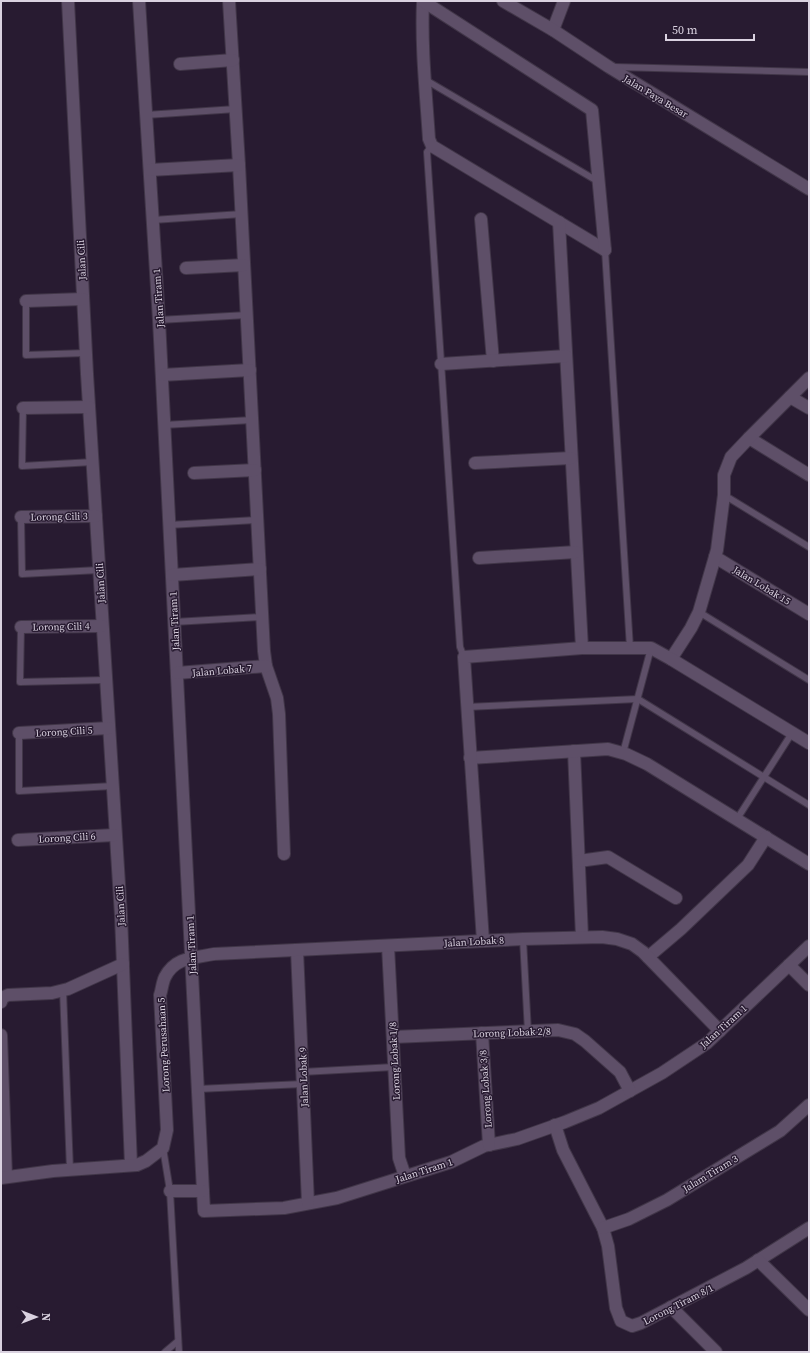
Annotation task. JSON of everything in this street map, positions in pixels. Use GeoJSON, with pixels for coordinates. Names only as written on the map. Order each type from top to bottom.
{"type":"FeatureCollection","features":[{"type":"Feature","properties":{"kind":"street","name":"Jalan Cili"},"geometry":{"type":"LineString","coordinates":[[68,1],[89,407],[116,835],[131,1165]]}},
{"type":"Feature","properties":{"kind":"street","name":"Jalan Tiram 1"},"geometry":{"type":"LineString","coordinates":[[139,1],[162,375],[204,1212],[284,1208],[337,1198],[450,1162],[484,1146],[517,1139],[599,1108],[662,1073],[707,1044],[809,946]]}},
{"type":"Feature","properties":{"kind":"street"},"geometry":{"type":"LineString","coordinates":[[229,1],[242,214],[262,617],[266,666],[277,698],[279,714],[284,854]]}},
{"type":"Feature","properties":{"kind":"street"},"geometry":{"type":"LineString","coordinates":[[423,1],[422,28],[424,79],[429,139],[432,146],[605,250]]}},
{"type":"Feature","properties":{"kind":"street"},"geometry":{"type":"LineString","coordinates":[[423,1],[592,110],[605,250]]}},
{"type":"Feature","properties":{"kind":"street","name":"Jalan Paya Besar"},"geometry":{"type":"LineString","coordinates":[[503,1],[553,30],[609,67],[809,189]]}},
{"type":"Feature","properties":{"kind":"street"},"geometry":{"type":"LineString","coordinates":[[553,30],[564,1]]}},
{"type":"Feature","properties":{"kind":"street"},"geometry":{"type":"LineString","coordinates":[[180,64],[233,60]]}},
{"type":"Feature","properties":{"kind":"street"},"geometry":{"type":"LineString","coordinates":[[150,170],[239,165]]}},
{"type":"Feature","properties":{"kind":"street"},"geometry":{"type":"LineString","coordinates":[[481,219],[493,361]]}},
{"type":"Feature","properties":{"kind":"street"},"geometry":{"type":"LineString","coordinates":[[558,222],[582,648]]}},
{"type":"Feature","properties":{"kind":"street"},"geometry":{"type":"LineString","coordinates":[[186,268],[244,265]]}},
{"type":"Feature","properties":{"kind":"street"},"geometry":{"type":"LineString","coordinates":[[26,301],[83,299]]}},
{"type":"Feature","properties":{"kind":"street"},"geometry":{"type":"LineString","coordinates":[[441,364],[566,356]]}},
{"type":"Feature","properties":{"kind":"street"},"geometry":{"type":"LineString","coordinates":[[162,375],[250,370]]}},
{"type":"Feature","properties":{"kind":"street"},"geometry":{"type":"LineString","coordinates":[[671,659],[691,628],[699,612],[715,556],[724,495],[724,475],[731,457],[809,378]]}},
{"type":"Feature","properties":{"kind":"street"},"geometry":{"type":"LineString","coordinates":[[790,397],[809,408]]}},
{"type":"Feature","properties":{"kind":"street"},"geometry":{"type":"LineString","coordinates":[[23,408],[89,407]]}},
{"type":"Feature","properties":{"kind":"street"},"geometry":{"type":"LineString","coordinates":[[749,438],[809,475]]}},
{"type":"Feature","properties":{"kind":"street"},"geometry":{"type":"LineString","coordinates":[[475,463],[571,458]]}},
{"type":"Feature","properties":{"kind":"street"},"geometry":{"type":"LineString","coordinates":[[194,473],[255,470]]}},
{"type":"Feature","properties":{"kind":"street","name":"Lorong Cili 3"},"geometry":{"type":"LineString","coordinates":[[21,517],[96,516]]}},
{"type":"Feature","properties":{"kind":"street"},"geometry":{"type":"LineString","coordinates":[[479,558],[576,552]]}},
{"type":"Feature","properties":{"kind":"street","name":"Jalan Lobak 15"},"geometry":{"type":"LineString","coordinates":[[715,556],[809,614]]}},
{"type":"Feature","properties":{"kind":"street"},"geometry":{"type":"LineString","coordinates":[[172,575],[260,570]]}},
{"type":"Feature","properties":{"kind":"street","name":"Lorong Cili 4"},"geometry":{"type":"LineString","coordinates":[[21,627],[102,626]]}},
{"type":"Feature","properties":{"kind":"street"},"geometry":{"type":"LineString","coordinates":[[483,941],[464,656],[582,648],[651,648],[792,733],[808,741]]}},
{"type":"Feature","properties":{"kind":"street","name":"Jalan Lobak 7"},"geometry":{"type":"LineString","coordinates":[[177,673],[266,666]]}},
{"type":"Feature","properties":{"kind":"street","name":"Lorong Cili 5"},"geometry":{"type":"LineString","coordinates":[[19,733],[109,728]]}},
{"type":"Feature","properties":{"kind":"street"},"geometry":{"type":"LineString","coordinates":[[470,758],[608,749],[623,753],[647,764],[809,864]]}},
{"type":"Feature","properties":{"kind":"street"},"geometry":{"type":"LineString","coordinates":[[574,751],[582,937]]}},
{"type":"Feature","properties":{"kind":"street","name":"Lorong Cili 6"},"geometry":{"type":"LineString","coordinates":[[18,840],[116,835]]}},
{"type":"Feature","properties":{"kind":"street"},"geometry":{"type":"LineString","coordinates":[[648,957],[681,929],[748,864],[766,837]]}},
{"type":"Feature","properties":{"kind":"street"},"geometry":{"type":"LineString","coordinates":[[579,861],[608,857],[676,898]]}},
{"type":"Feature","properties":{"kind":"street","name":"Jalan Lobak 8"},"geometry":{"type":"LineString","coordinates":[[191,958],[214,954],[522,939],[582,937],[617,939],[632,944],[648,957],[720,1030]]}},
{"type":"Feature","properties":{"kind":"street","name":"Lorong Lobak 1/8"},"geometry":{"type":"LineString","coordinates":[[388,946],[399,1158],[405,1176]]}},
{"type":"Feature","properties":{"kind":"street","name":"Jalan Lobak 9"},"geometry":{"type":"LineString","coordinates":[[297,950],[308,1203]]}},
{"type":"Feature","properties":{"kind":"street","name":"Lorong Perusahaan 5"},"geometry":{"type":"LineString","coordinates":[[163,1148],[167,1130],[160,996],[165,978],[172,967],[177,962],[191,958]]}},
{"type":"Feature","properties":{"kind":"street"},"geometry":{"type":"LineString","coordinates":[[1,1002],[2,998],[8,995],[52,993],[63,990],[122,964]]}},
{"type":"Feature","properties":{"kind":"street"},"geometry":{"type":"LineString","coordinates":[[788,965],[809,985]]}},
{"type":"Feature","properties":{"kind":"street","name":"Lorong Lobak 2/8"},"geometry":{"type":"LineString","coordinates":[[393,1037],[558,1030],[575,1034],[585,1040],[620,1072],[630,1091]]}},
{"type":"Feature","properties":{"kind":"street","name":"Lorong Lobak 3/8"},"geometry":{"type":"LineString","coordinates":[[482,1034],[489,1145]]}},
{"type":"Feature","properties":{"kind":"street"},"geometry":{"type":"LineString","coordinates":[[1,1035],[4,1177],[137,1165],[146,1161],[163,1148]]}},
{"type":"Feature","properties":{"kind":"street","name":"Jalam Tiram 3"},"geometry":{"type":"LineString","coordinates":[[602,1228],[628,1219],[667,1200],[780,1131],[809,1105]]}},
{"type":"Feature","properties":{"kind":"street","name":"Lorong Tiram 8/1"},"geometry":{"type":"LineString","coordinates":[[555,1125],[563,1150],[602,1228],[608,1246],[616,1308],[622,1321],[632,1326],[641,1323],[758,1260],[809,1228]]}},
{"type":"Feature","properties":{"kind":"street"},"geometry":{"type":"LineString","coordinates":[[170,1191],[203,1191]]}},
{"type":"Feature","properties":{"kind":"street"},"geometry":{"type":"LineString","coordinates":[[758,1260],[809,1310]]}},
{"type":"Feature","properties":{"kind":"street"},"geometry":{"type":"LineString","coordinates":[[671,1307],[716,1352]]}},
{"type":"Feature","properties":{"kind":"lane"},"geometry":{"type":"LineString","coordinates":[[609,67],[809,72]]}},
{"type":"Feature","properties":{"kind":"lane"},"geometry":{"type":"LineString","coordinates":[[424,79],[599,182]]}},
{"type":"Feature","properties":{"kind":"lane"},"geometry":{"type":"LineString","coordinates":[[146,115],[236,109]]}},
{"type":"Feature","properties":{"kind":"lane"},"geometry":{"type":"LineString","coordinates":[[432,146],[428,152],[441,364],[460,647],[464,656]]}},
{"type":"Feature","properties":{"kind":"lane"},"geometry":{"type":"LineString","coordinates":[[153,220],[242,214]]}},
{"type":"Feature","properties":{"kind":"lane"},"geometry":{"type":"LineString","coordinates":[[605,250],[630,648]]}},
{"type":"Feature","properties":{"kind":"lane"},"geometry":{"type":"LineString","coordinates":[[26,301],[26,355],[86,353]]}},
{"type":"Feature","properties":{"kind":"lane"},"geometry":{"type":"LineString","coordinates":[[159,320],[247,315]]}},
{"type":"Feature","properties":{"kind":"lane"},"geometry":{"type":"LineString","coordinates":[[23,408],[22,466],[93,462]]}},
{"type":"Feature","properties":{"kind":"lane"},"geometry":{"type":"LineString","coordinates":[[164,425],[252,420]]}},
{"type":"Feature","properties":{"kind":"lane"},"geometry":{"type":"LineString","coordinates":[[724,495],[809,548]]}},
{"type":"Feature","properties":{"kind":"lane"},"geometry":{"type":"LineString","coordinates":[[21,517],[22,574],[99,570]]}},
{"type":"Feature","properties":{"kind":"lane"},"geometry":{"type":"LineString","coordinates":[[170,525],[258,520]]}},
{"type":"Feature","properties":{"kind":"lane"},"geometry":{"type":"LineString","coordinates":[[699,612],[809,680]]}},
{"type":"Feature","properties":{"kind":"lane"},"geometry":{"type":"LineString","coordinates":[[174,622],[262,617]]}},
{"type":"Feature","properties":{"kind":"lane"},"geometry":{"type":"LineString","coordinates":[[21,627],[20,682],[106,680]]}},
{"type":"Feature","properties":{"kind":"lane"},"geometry":{"type":"LineString","coordinates":[[623,753],[651,648]]}},
{"type":"Feature","properties":{"kind":"lane"},"geometry":{"type":"LineString","coordinates":[[467,708],[638,699],[809,805]]}},
{"type":"Feature","properties":{"kind":"lane"},"geometry":{"type":"LineString","coordinates":[[19,733],[19,791],[112,786]]}},
{"type":"Feature","properties":{"kind":"lane"},"geometry":{"type":"LineString","coordinates":[[737,819],[792,733]]}},
{"type":"Feature","properties":{"kind":"lane"},"geometry":{"type":"LineString","coordinates":[[522,939],[528,1032]]}},
{"type":"Feature","properties":{"kind":"lane"},"geometry":{"type":"LineString","coordinates":[[63,990],[70,1170]]}},
{"type":"Feature","properties":{"kind":"lane"},"geometry":{"type":"LineString","coordinates":[[198,1089],[394,1067]]}},
{"type":"Feature","properties":{"kind":"lane","name":"Lorong Perusahaan 5"},"geometry":{"type":"LineString","coordinates":[[163,1148],[170,1191],[179,1352]]}},
{"type":"Feature","properties":{"kind":"lane"},"geometry":{"type":"LineString","coordinates":[[165,1352],[178,1341]]}}]}
